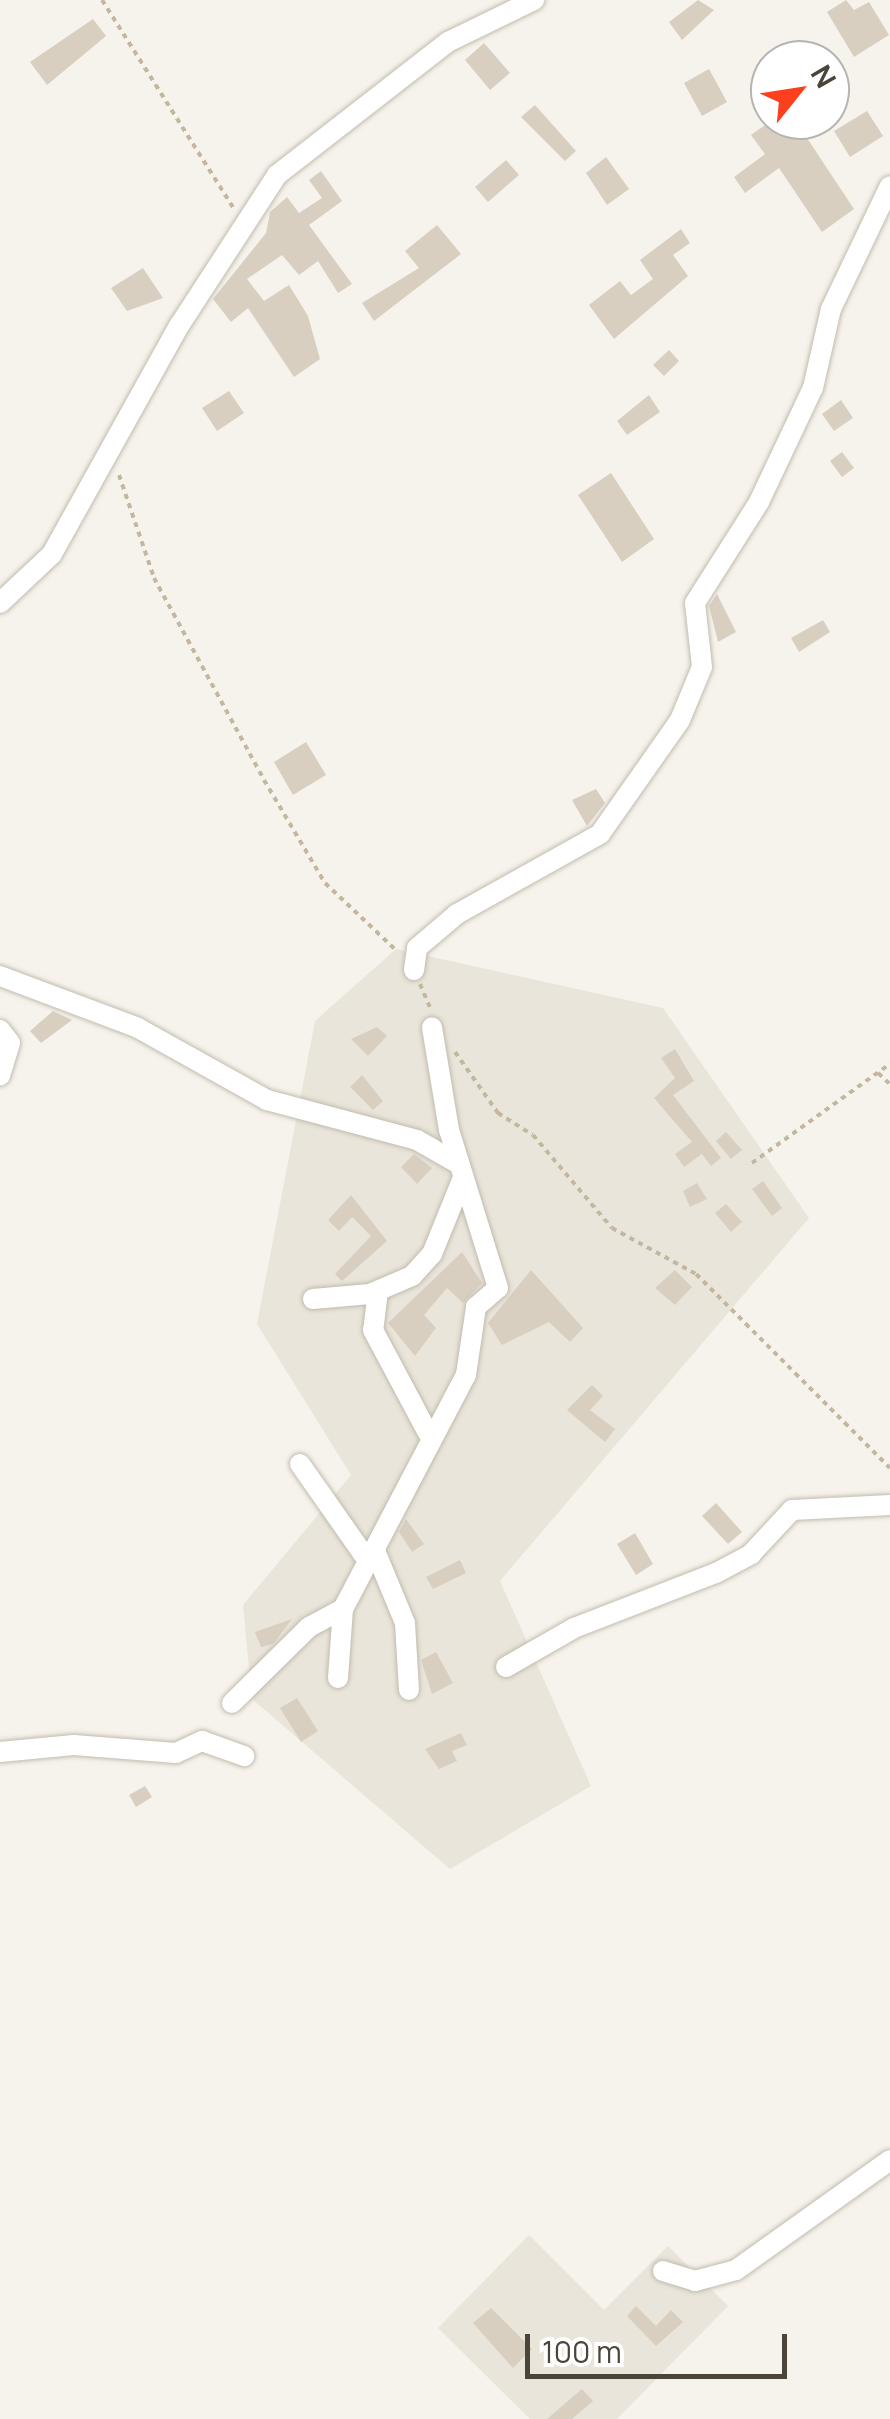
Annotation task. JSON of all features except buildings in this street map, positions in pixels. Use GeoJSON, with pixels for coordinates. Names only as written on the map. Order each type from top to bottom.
{"type":"FeatureCollection","features":[{"type":"Feature","properties":{"kind":"street"},"geometry":{"type":"LineString","coordinates":[[0,603],[52,554],[115,440],[277,175],[448,42],[505,7],[534,0]]}},
{"type":"Feature","properties":{"kind":"street"},"geometry":{"type":"LineString","coordinates":[[414,970],[417,948],[458,914],[606,828],[680,720],[702,667],[695,603],[759,502],[813,388],[845,272],[890,186]]}},
{"type":"Feature","properties":{"kind":"street"},"geometry":{"type":"LineString","coordinates":[[0,976],[138,1028],[267,1100],[417,1140],[459,1172]]}},
{"type":"Feature","properties":{"kind":"street"},"geometry":{"type":"LineString","coordinates":[[428,1433],[466,1375],[476,1307],[498,1288],[459,1172],[432,1026]]}},
{"type":"Feature","properties":{"kind":"street"},"geometry":{"type":"LineString","coordinates":[[0,1030],[10,1043],[0,1076]]}},
{"type":"Feature","properties":{"kind":"street"},"geometry":{"type":"LineString","coordinates":[[314,1299],[378,1292],[432,1254],[459,1172]]}},
{"type":"Feature","properties":{"kind":"street"},"geometry":{"type":"LineString","coordinates":[[338,1678],[343,1609],[428,1457],[428,1433],[373,1330],[378,1292]]}},
{"type":"Feature","properties":{"kind":"street"},"geometry":{"type":"LineString","coordinates":[[300,1464],[363,1554],[376,1553]]}},
{"type":"Feature","properties":{"kind":"street"},"geometry":{"type":"LineString","coordinates":[[506,1667],[574,1628],[716,1573],[751,1554],[792,1510],[890,1505]]}},
{"type":"Feature","properties":{"kind":"street"},"geometry":{"type":"LineString","coordinates":[[376,1553],[406,1622],[409,1690]]}},
{"type":"Feature","properties":{"kind":"street"},"geometry":{"type":"LineString","coordinates":[[232,1703],[308,1626],[343,1609]]}},
{"type":"Feature","properties":{"kind":"street"},"geometry":{"type":"LineString","coordinates":[[0,1752],[74,1745],[176,1753],[202,1741],[244,1756]]}},
{"type":"Feature","properties":{"kind":"street"},"geometry":{"type":"LineString","coordinates":[[662,2271],[711,2279],[772,2252],[890,2160]]}},
{"type":"Feature","properties":{"kind":"path"},"geometry":{"type":"LineString","coordinates":[[102,0],[247,222]]}},
{"type":"Feature","properties":{"kind":"path"},"geometry":{"type":"LineString","coordinates":[[115,440],[122,504],[154,578],[264,780],[326,883],[414,970],[432,1026],[498,1113],[533,1135],[612,1228],[696,1274],[890,1468]]}},
{"type":"Feature","properties":{"kind":"path"},"geometry":{"type":"LineString","coordinates":[[752,1163],[890,1064]]}},
{"type":"Feature","properties":{"kind":"path"},"geometry":{"type":"LineString","coordinates":[[878,1073],[890,1084]]}},
{"type":"Feature","properties":{"kind":"shaded area"},"geometry":{"type":"Polygon","coordinates":[[[396,949],[663,1008],[809,1218],[500,1581],[591,1786],[450,1869],[252,1699],[243,1605],[351,1475],[257,1324],[315,1021],[396,949]]]}},
{"type":"Feature","properties":{"kind":"shaded area"},"geometry":{"type":"Polygon","coordinates":[[[529,2235],[604,2310],[668,2246],[728,2306],[617,2419],[530,2419],[438,2328],[529,2235]]]}}]}
